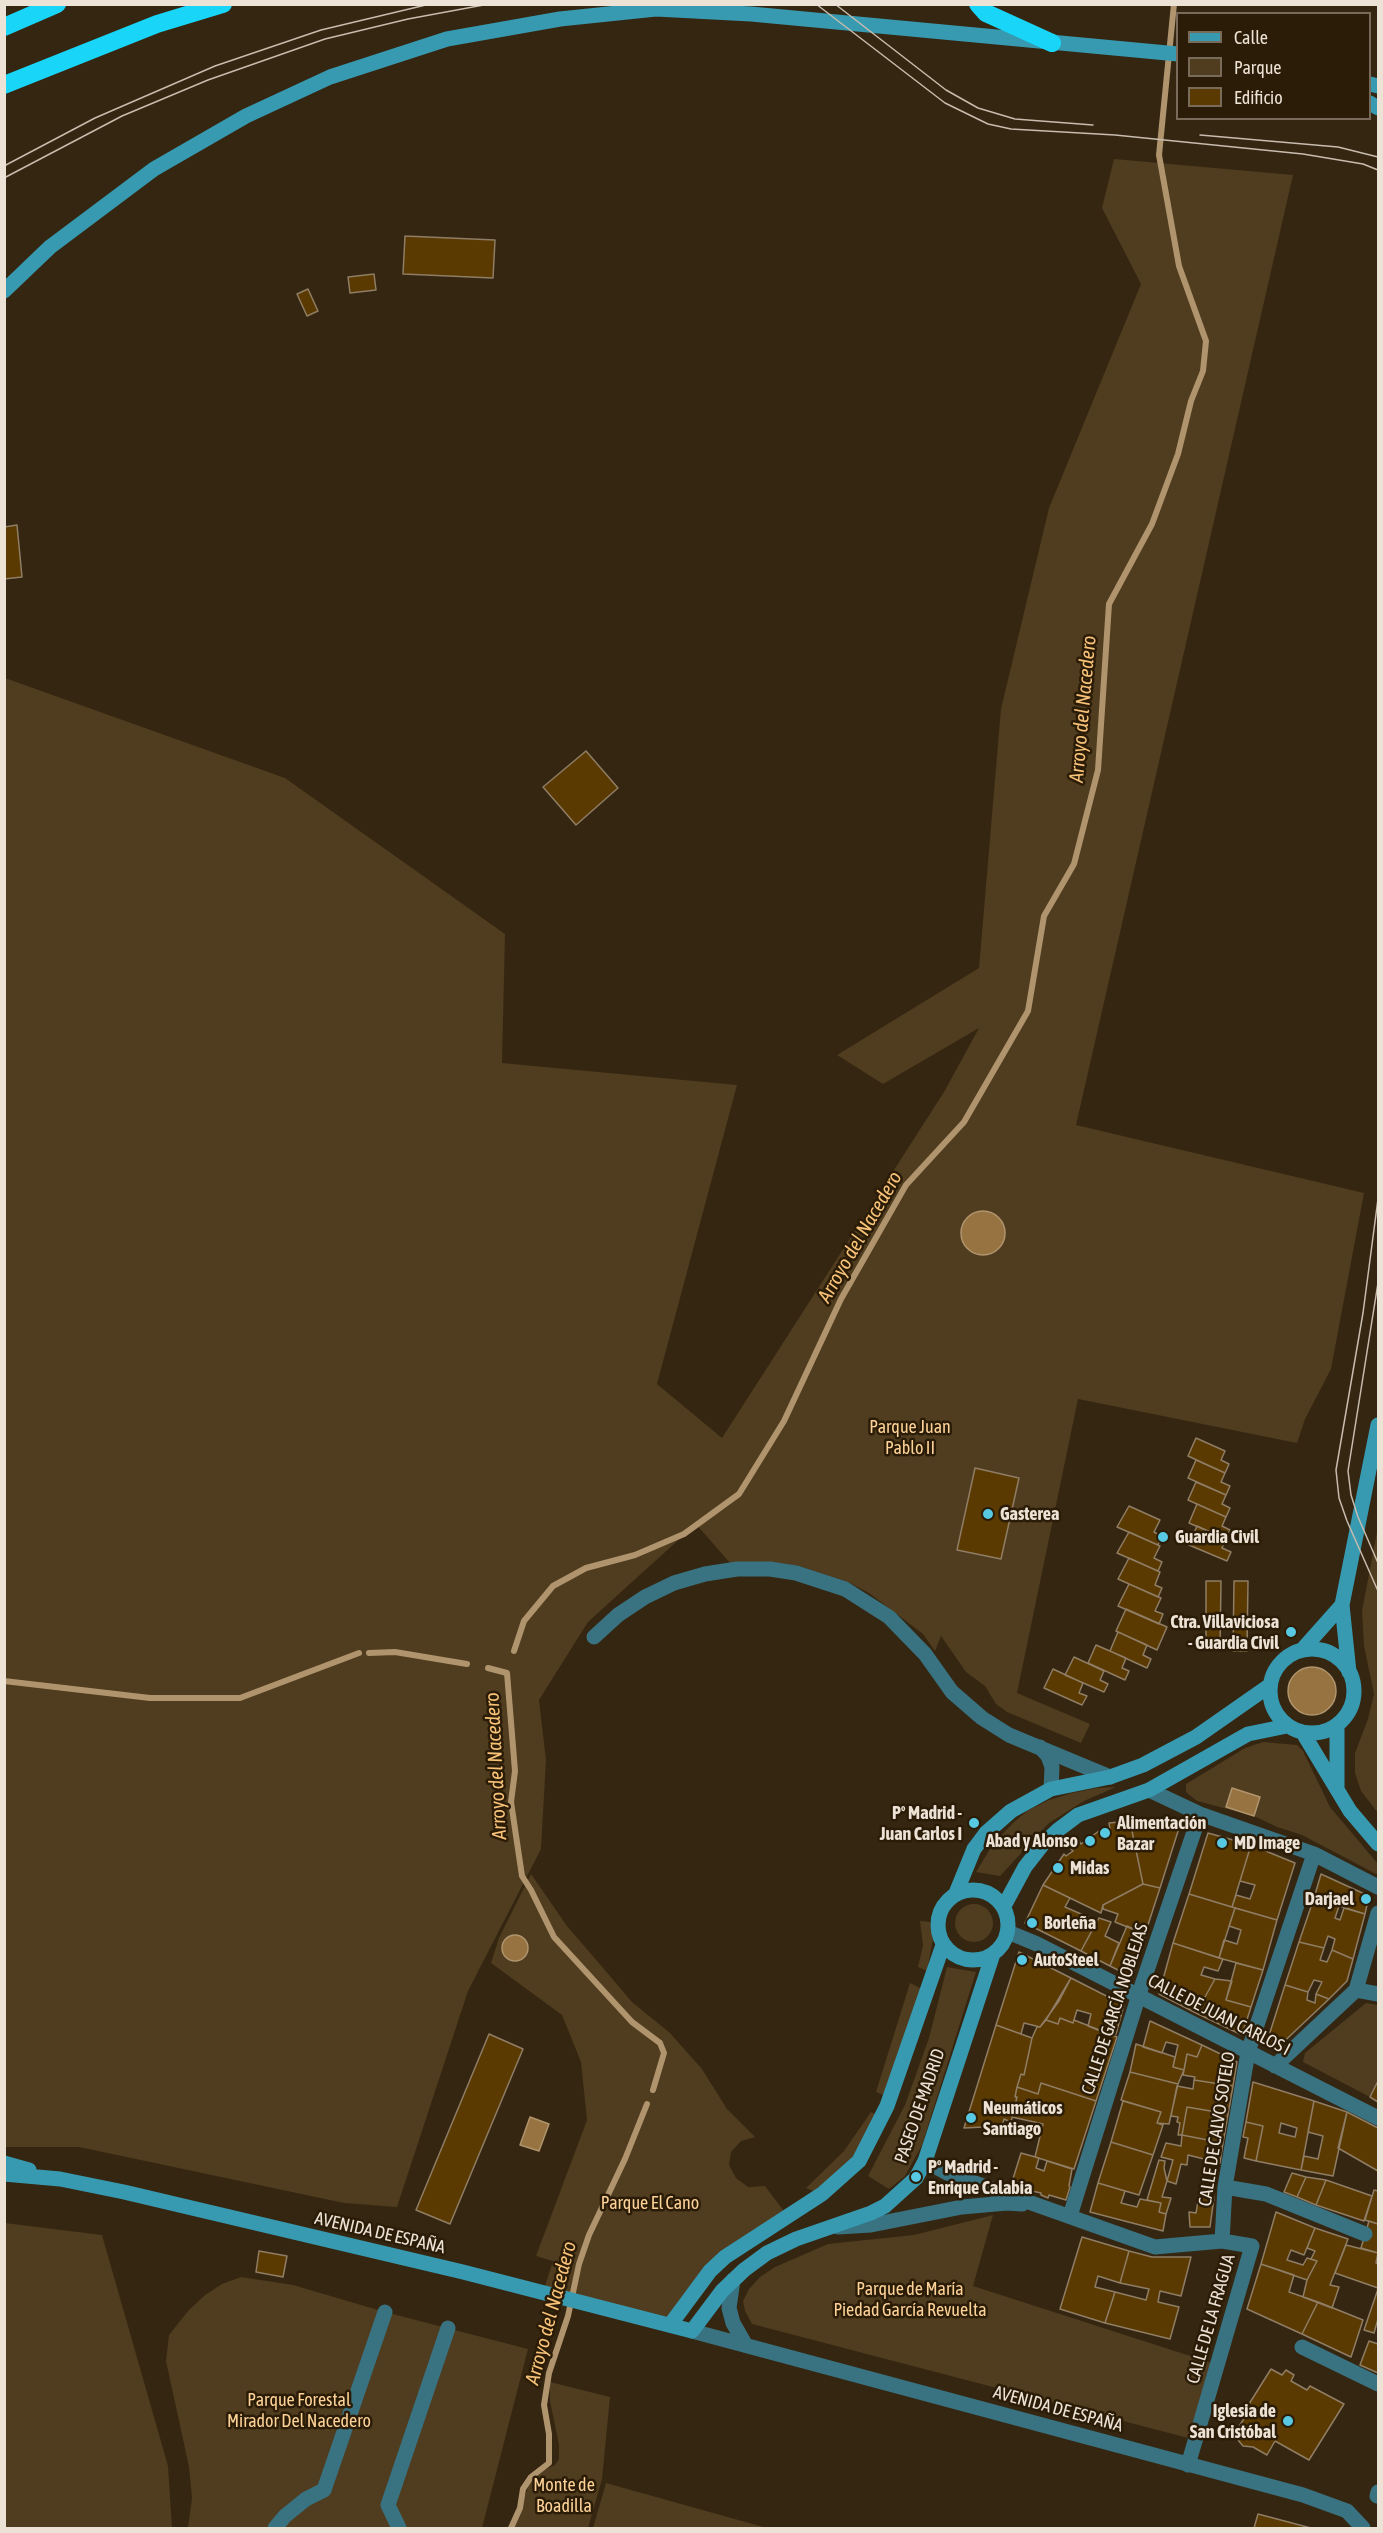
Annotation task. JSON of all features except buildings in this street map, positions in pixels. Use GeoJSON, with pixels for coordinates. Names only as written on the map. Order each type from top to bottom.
{"type":"FeatureCollection","features":[{"type":"Feature","properties":{"kind":"highway"},"geometry":{"type":"LineString","coordinates":[[4,27],[57,4]]}},
{"type":"Feature","properties":{"kind":"highway"},"geometry":{"type":"LineString","coordinates":[[4,85],[158,24],[223,4]]}},
{"type":"Feature","properties":{"kind":"highway"},"geometry":{"type":"LineString","coordinates":[[978,4],[986,13],[1052,42]]}},
{"type":"Feature","properties":{"kind":"street"},"geometry":{"type":"LineString","coordinates":[[4,291],[50,247],[154,169],[246,116],[330,77],[447,39],[560,20],[656,9],[751,14],[1176,54]]}},
{"type":"Feature","properties":{"kind":"street"},"geometry":{"type":"LineString","coordinates":[[1342,1605],[1302,1650],[1280,1662],[1269,1686],[1270,1701],[1276,1715],[1287,1726],[1303,1733],[1315,1734],[1337,1725],[1345,1717],[1354,1698],[1342,1605],[1378,1425]]}},
{"type":"Feature","properties":{"kind":"street"},"geometry":{"type":"LineString","coordinates":[[594,1637],[618,1615],[645,1597],[674,1583],[705,1574],[737,1569],[770,1569],[796,1573],[845,1589],[868,1602],[909,1635],[952,1692],[968,1707],[1009,1735],[1110,1777]]}},
{"type":"Feature","properties":{"kind":"street"},"geometry":{"type":"LineString","coordinates":[[1302,1650],[1327,1652],[1340,1660],[1349,1672]]}},
{"type":"Feature","properties":{"kind":"street"},"geometry":{"type":"LineString","coordinates":[[956,1893],[974,1849],[986,1833],[1011,1810],[1052,1789],[1136,1769],[1180,1747],[1269,1686]]}},
{"type":"Feature","properties":{"kind":"street"},"geometry":{"type":"LineString","coordinates":[[1337,1725],[1337,1787]]}},
{"type":"Feature","properties":{"kind":"street"},"geometry":{"type":"LineString","coordinates":[[1004,1906],[1024,1867],[1058,1830],[1078,1815],[1149,1790],[1248,1734],[1287,1726]]}},
{"type":"Feature","properties":{"kind":"street"},"geometry":{"type":"LineString","coordinates":[[1303,1733],[1363,1828],[1378,1844]]}},
{"type":"Feature","properties":{"kind":"street"},"geometry":{"type":"LineString","coordinates":[[1040,1747],[1048,1756],[1052,1767],[1052,1789]]}},
{"type":"Feature","properties":{"kind":"street"},"geometry":{"type":"LineString","coordinates":[[1149,1790],[1200,1814],[1314,1854],[1378,1887]]}},
{"type":"Feature","properties":{"kind":"street","name":"CALLE DE GARCÍA NOBLEJAS"},"geometry":{"type":"LineString","coordinates":[[1070,2216],[1139,1996],[1200,1814]]}},
{"type":"Feature","properties":{"kind":"street"},"geometry":{"type":"LineString","coordinates":[[1363,1828],[1378,1839]]}},
{"type":"Feature","properties":{"kind":"street","name":"CALLE DE CALVO SOTELO"},"geometry":{"type":"LineString","coordinates":[[1222,2241],[1225,2187],[1248,2052],[1314,1854]]}},
{"type":"Feature","properties":{"kind":"street"},"geometry":{"type":"LineString","coordinates":[[969,1889],[983,1890],[995,1896],[1004,1906],[1008,1919],[1008,1932],[1003,1945],[993,1954],[980,1959],[966,1960],[953,1954],[944,1945],[937,1923],[946,1901],[956,1893],[969,1889]]}},
{"type":"Feature","properties":{"kind":"street"},"geometry":{"type":"LineString","coordinates":[[1275,2066],[1356,1990],[1378,1913]]}},
{"type":"Feature","properties":{"kind":"street","name":"CALLE DE JUAN CARLOS I"},"geometry":{"type":"LineString","coordinates":[[1008,1932],[1037,1944],[1378,2118]]}},
{"type":"Feature","properties":{"kind":"street","name":"PASEO DE MADRID"},"geometry":{"type":"LineString","coordinates":[[670,2325],[710,2271],[725,2257],[822,2194],[859,2161],[887,2106],[944,1945]]}},
{"type":"Feature","properties":{"kind":"street","name":"PASEO DE MADRID"},"geometry":{"type":"LineString","coordinates":[[692,2331],[722,2291],[767,2253],[796,2239],[831,2228],[885,2206],[916,2178],[925,2161],[993,1954]]}},
{"type":"Feature","properties":{"kind":"street"},"geometry":{"type":"LineString","coordinates":[[1356,1990],[1378,1994]]}},
{"type":"Feature","properties":{"kind":"street"},"geometry":{"type":"LineString","coordinates":[[925,2161],[946,2173],[1155,2247],[1222,2241]]}},
{"type":"Feature","properties":{"kind":"street"},"geometry":{"type":"LineString","coordinates":[[4,2163],[60,2179]]}},
{"type":"Feature","properties":{"kind":"street","name":"AVENIDA DE ESPAÑA"},"geometry":{"type":"LineString","coordinates":[[4,2174],[60,2179],[124,2192],[561,2297],[745,2344],[1303,2495],[1347,2511],[1360,2524]]}},
{"type":"Feature","properties":{"kind":"street"},"geometry":{"type":"LineString","coordinates":[[1225,2187],[1266,2194],[1365,2234]]}},
{"type":"Feature","properties":{"kind":"street"},"geometry":{"type":"LineString","coordinates":[[831,2228],[871,2225],[962,2207],[1006,2203],[1037,2205]]}},
{"type":"Feature","properties":{"kind":"street","name":"CALLE DE LA FRAGUA"},"geometry":{"type":"LineString","coordinates":[[1188,2465],[1252,2246],[1222,2241]]}},
{"type":"Feature","properties":{"kind":"street"},"geometry":{"type":"LineString","coordinates":[[733,2280],[729,2308],[733,2323],[745,2344]]}},
{"type":"Feature","properties":{"kind":"street"},"geometry":{"type":"LineString","coordinates":[[275,2529],[285,2516],[306,2499],[324,2489],[385,2312]]}},
{"type":"Feature","properties":{"kind":"street"},"geometry":{"type":"LineString","coordinates":[[399,2529],[388,2505],[447,2328]]}},
{"type":"Feature","properties":{"kind":"street"},"geometry":{"type":"LineString","coordinates":[[1302,2347],[1378,2384]]}},
{"type":"Feature","properties":{"kind":"green space","name":"Parque Juan Pablo II"},"geometry":{"type":"Polygon","coordinates":[[[1114,159],[1293,175],[1076,1125],[1364,1193],[1331,1369],[1305,1419],[1297,1443],[1078,1399],[1017,1693],[1090,1724],[1081,1743],[1007,1712],[996,1704],[985,1686],[966,1672],[941,1636],[935,1651],[923,1634],[869,1593],[848,1582],[799,1566],[772,1562],[730,1563],[696,1524],[588,1622],[539,1700],[546,1760],[541,1849],[468,1991],[397,2207],[344,2203],[79,2147],[5,2147],[5,678],[285,778],[505,934],[502,1063],[737,1085],[657,1384],[722,1438],[944,1092],[979,1028],[883,1084],[837,1055],[979,968],[1001,709],[1049,508],[1141,284],[1102,208],[1114,159]]]}},
{"type":"Feature","properties":{"kind":"green space"},"geometry":{"type":"Polygon","coordinates":[[[1378,1527],[1378,1813],[1361,1791],[1355,1773],[1355,1753],[1368,1719],[1374,1694],[1364,1646],[1362,1611],[1378,1527]]]}},
{"type":"Feature","properties":{"kind":"green space"},"geometry":{"type":"Polygon","coordinates":[[[1263,1742],[1297,1745],[1303,1751],[1330,1807],[1378,1864],[1378,1875],[1302,1835],[1254,1816],[1197,1801],[1186,1792],[1186,1784],[1245,1748],[1263,1742]]]}},
{"type":"Feature","properties":{"kind":"green space"},"geometry":{"type":"Polygon","coordinates":[[[1116,1787],[1084,1801],[1049,1823],[1000,1876],[976,1872],[993,1844],[1027,1811],[1049,1800],[1072,1793],[1116,1787]]]}},
{"type":"Feature","properties":{"kind":"green space","name":"Parque El Cano"},"geometry":{"type":"Polygon","coordinates":[[[531,1874],[567,1926],[632,2002],[670,2033],[702,2069],[727,2109],[755,2137],[741,2141],[731,2152],[729,2165],[736,2178],[748,2187],[765,2186],[786,2214],[721,2255],[668,2320],[544,2289],[553,2261],[536,2256],[587,2120],[581,2062],[562,2015],[491,1963],[499,1938],[531,1874]]]}},
{"type":"Feature","properties":{"kind":"green space"},"geometry":{"type":"Polygon","coordinates":[[[974,1904],[988,1909],[993,1923],[988,1937],[974,1942],[960,1937],[955,1923],[960,1909],[974,1904]]]}},
{"type":"Feature","properties":{"kind":"green space"},"geometry":{"type":"Polygon","coordinates":[[[920,1921],[930,1922],[933,1939],[927,1971],[918,1967],[923,1946],[920,1921]]]}},
{"type":"Feature","properties":{"kind":"green space"},"geometry":{"type":"Polygon","coordinates":[[[947,1967],[976,1972],[922,2145],[905,2176],[889,2189],[868,2176],[905,2105],[929,2038],[947,1967]]]}},
{"type":"Feature","properties":{"kind":"green space"},"geometry":{"type":"Polygon","coordinates":[[[910,1983],[922,1989],[886,2096],[876,2092],[910,1983]]]}},
{"type":"Feature","properties":{"kind":"green space"},"geometry":{"type":"Polygon","coordinates":[[[1366,2003],[1378,2005],[1378,2081],[1370,2097],[1303,2062],[1305,2053],[1366,2003]]]}},
{"type":"Feature","properties":{"kind":"green space"},"geometry":{"type":"Polygon","coordinates":[[[871,2112],[879,2116],[845,2166],[815,2192],[806,2188],[844,2151],[871,2112]]]}},
{"type":"Feature","properties":{"kind":"green space","name":"Parque de María Piedad García Revuelta"},"geometry":{"type":"Polygon","coordinates":[[[993,2215],[973,2286],[1212,2363],[1188,2438],[752,2324],[745,2311],[743,2301],[749,2289],[760,2277],[775,2267],[828,2244],[914,2235],[993,2215]]]}},
{"type":"Feature","properties":{"kind":"green space"},"geometry":{"type":"Polygon","coordinates":[[[5,2223],[102,2235],[168,2466],[172,2528],[5,2528],[5,2223]]]}},
{"type":"Feature","properties":{"kind":"green space","name":"Parque Forestal Mirador Del Nacedero"},"geometry":{"type":"Polygon","coordinates":[[[241,2277],[293,2285],[385,2312],[528,2349],[482,2528],[188,2528],[192,2498],[189,2467],[166,2361],[169,2335],[188,2311],[205,2295],[222,2284],[241,2277]]]}},
{"type":"Feature","properties":{"kind":"green space","name":"Monte de Boadilla"},"geometry":{"type":"Polygon","coordinates":[[[550,2382],[610,2397],[602,2479],[588,2528],[514,2528],[528,2487],[536,2474],[555,2465],[559,2459],[559,2445],[550,2401],[550,2382]]]}},
{"type":"Feature","properties":{"kind":"green space"},"geometry":{"type":"Polygon","coordinates":[[[606,2483],[767,2528],[593,2528],[606,2483]]]}},
{"type":"Feature","properties":{"kind":"shaded area"},"geometry":{"type":"Polygon","coordinates":[[[983,1211],[999,1217],[1005,1233],[999,1249],[983,1255],[967,1249],[961,1233],[967,1217],[983,1211]]]}},
{"type":"Feature","properties":{"kind":"shaded area"},"geometry":{"type":"Polygon","coordinates":[[[1307,1667],[1317,1667],[1332,1677],[1336,1691],[1335,1700],[1326,1711],[1317,1715],[1307,1715],[1292,1705],[1288,1696],[1288,1686],[1298,1671],[1307,1667]]]}},
{"type":"Feature","properties":{"kind":"shaded area"},"geometry":{"type":"Polygon","coordinates":[[[1232,1788],[1260,1797],[1254,1816],[1226,1807],[1232,1788]]]}},
{"type":"Feature","properties":{"kind":"shaded area"},"geometry":{"type":"Polygon","coordinates":[[[515,1935],[524,1939],[528,1948],[524,1957],[515,1961],[506,1957],[502,1948],[506,1939],[515,1935]]]}},
{"type":"Feature","properties":{"kind":"shaded area"},"geometry":{"type":"Polygon","coordinates":[[[530,2117],[549,2124],[539,2151],[520,2145],[530,2117]]]}},
{"type":"Feature","properties":{"kind":"waterway","name":"Arroyo del Nacedero"},"geometry":{"type":"LineString","coordinates":[[514,1651],[524,1621],[553,1586],[586,1568],[635,1555],[684,1534],[739,1494],[784,1421],[841,1299],[906,1185],[964,1122],[1028,1011],[1044,916],[1074,864],[1098,770],[1109,604],[1152,524],[1178,454],[1191,401],[1203,371],[1206,341],[1179,266],[1159,155],[1174,4]]}},
{"type":"Feature","properties":{"kind":"waterway"},"geometry":{"type":"LineString","coordinates":[[369,1653],[395,1652],[467,1664]]}},
{"type":"Feature","properties":{"kind":"waterway"},"geometry":{"type":"LineString","coordinates":[[4,1681],[150,1698],[240,1698],[359,1653]]}},
{"type":"Feature","properties":{"kind":"waterway","name":"Arroyo del Nacedero"},"geometry":{"type":"LineString","coordinates":[[488,1668],[507,1673],[515,1771],[511,1802],[522,1876],[554,1937],[632,2022],[660,2043],[664,2053],[653,2090]]}},
{"type":"Feature","properties":{"kind":"waterway","name":"Arroyo del Nacedero"},"geometry":{"type":"LineString","coordinates":[[511,2528],[520,2508],[523,2489],[531,2477],[549,2463],[549,2434],[544,2405],[549,2373],[568,2316],[579,2264],[589,2235],[625,2159],[647,2104]]}},
{"type":"Feature","properties":{"kind":"tram line"},"geometry":{"type":"LineString","coordinates":[[4,166],[95,118],[215,66],[321,30],[430,4]]}},
{"type":"Feature","properties":{"kind":"tram line"},"geometry":{"type":"LineString","coordinates":[[4,178],[122,116],[208,80],[325,39],[408,19],[489,4]]}},
{"type":"Feature","properties":{"kind":"tram line"},"geometry":{"type":"LineString","coordinates":[[816,4],[945,103],[988,124],[1011,129],[1115,135],[1303,154],[1363,164],[1378,170]]}},
{"type":"Feature","properties":{"kind":"tram line"},"geometry":{"type":"LineString","coordinates":[[835,4],[946,90],[978,108],[1015,119],[1093,125]]}},
{"type":"Feature","properties":{"kind":"tram line"},"geometry":{"type":"LineString","coordinates":[[1200,135],[1338,147],[1378,157]]}},
{"type":"Feature","properties":{"kind":"tram line"},"geometry":{"type":"LineString","coordinates":[[1378,1199],[1363,1313],[1336,1470],[1339,1498],[1378,1591]]}},
{"type":"Feature","properties":{"kind":"tram line"},"geometry":{"type":"LineString","coordinates":[[1378,1283],[1348,1471],[1351,1495],[1358,1517],[1378,1563]]}},
{"type":"Feature","properties":{"kind":"place","name":"Gasterea"},"geometry":{"type":"Point","coordinates":[988,1514]}},
{"type":"Feature","properties":{"kind":"place","name":"Guardia Civil"},"geometry":{"type":"Point","coordinates":[1163,1537]}},
{"type":"Feature","properties":{"kind":"place","name":"Ctra. Villaviciosa - Guardia Civil"},"geometry":{"type":"Point","coordinates":[1291,1632]}},
{"type":"Feature","properties":{"kind":"place","name":"Pº Madrid - Juan Carlos I"},"geometry":{"type":"Point","coordinates":[974,1823]}},
{"type":"Feature","properties":{"kind":"place","name":"Alimentación Bazar"},"geometry":{"type":"Point","coordinates":[1105,1833]}},
{"type":"Feature","properties":{"kind":"place","name":"Abad y Alonso"},"geometry":{"type":"Point","coordinates":[1090,1841]}},
{"type":"Feature","properties":{"kind":"place","name":"MD Image"},"geometry":{"type":"Point","coordinates":[1222,1843]}},
{"type":"Feature","properties":{"kind":"place","name":"Midas"},"geometry":{"type":"Point","coordinates":[1058,1868]}},
{"type":"Feature","properties":{"kind":"place","name":"Darjael"},"geometry":{"type":"Point","coordinates":[1366,1899]}},
{"type":"Feature","properties":{"kind":"place","name":"Borleña"},"geometry":{"type":"Point","coordinates":[1032,1923]}},
{"type":"Feature","properties":{"kind":"place","name":"AutoSteel"},"geometry":{"type":"Point","coordinates":[1022,1960]}},
{"type":"Feature","properties":{"kind":"place","name":"Neumáticos Santiago"},"geometry":{"type":"Point","coordinates":[971,2118]}},
{"type":"Feature","properties":{"kind":"place","name":"Pº Madrid - Enrique Calabia"},"geometry":{"type":"Point","coordinates":[916,2177]}},
{"type":"Feature","properties":{"kind":"place","name":"Iglesia de San Cristóbal"},"geometry":{"type":"Point","coordinates":[1288,2421]}}]}
